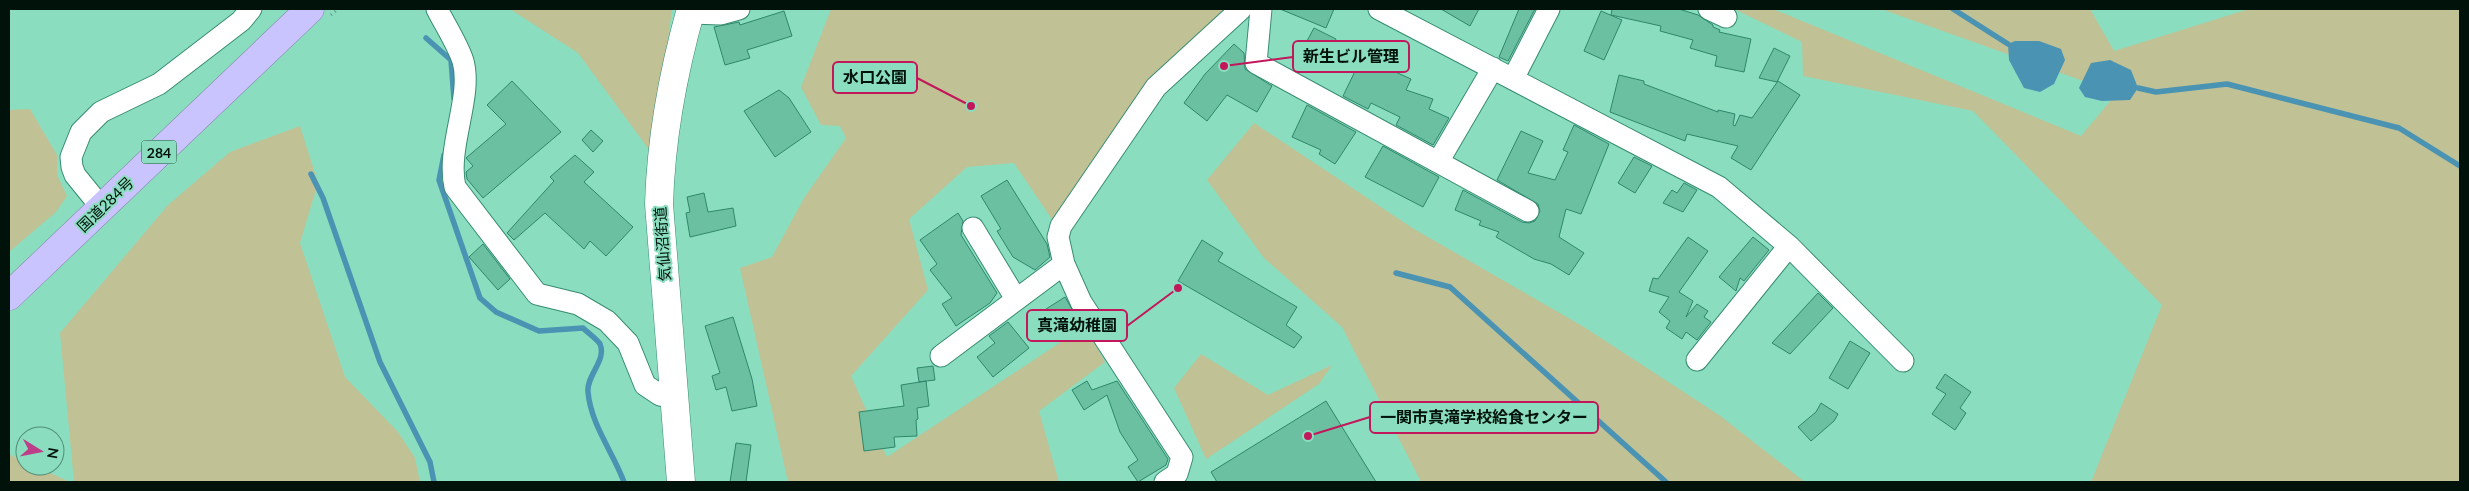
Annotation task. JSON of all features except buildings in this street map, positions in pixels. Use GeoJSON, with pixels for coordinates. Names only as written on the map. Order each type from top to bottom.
{"type":"FeatureCollection","features":[{"type":"Feature","properties":{"kind":"highway","name":"国道284号"},"geometry":{"type":"LineString","coordinates":[[9,296],[310,9]]}},
{"type":"Feature","properties":{"kind":"street"},"geometry":{"type":"LineString","coordinates":[[102,207],[75,175],[72,167],[71,157],[81,132],[101,112],[160,84],[241,21],[251,9]]}},
{"type":"Feature","properties":{"kind":"street"},"geometry":{"type":"LineString","coordinates":[[437,9],[463,62],[464,84],[452,171],[455,187],[537,294],[578,304],[607,321],[628,343],[645,385],[660,395],[674,397]]}},
{"type":"Feature","properties":{"kind":"street"},"geometry":{"type":"LineString","coordinates":[[691,11],[721,14],[739,9]]}},
{"type":"Feature","properties":{"kind":"street"},"geometry":{"type":"LineString","coordinates":[[1165,482],[1177,474],[1182,457],[1080,302],[1064,264],[1058,237],[1061,226],[1156,87],[1241,9]]}},
{"type":"Feature","properties":{"kind":"street"},"geometry":{"type":"LineString","coordinates":[[1261,9],[1256,63],[1528,211]]}},
{"type":"Feature","properties":{"kind":"street"},"geometry":{"type":"LineString","coordinates":[[1379,9],[1719,187],[1789,246],[1903,361]]}},
{"type":"Feature","properties":{"kind":"street"},"geometry":{"type":"LineString","coordinates":[[1512,79],[1550,9]]}},
{"type":"Feature","properties":{"kind":"street","name":"気仙沼街道"},"geometry":{"type":"LineString","coordinates":[[681,482],[660,213],[660,158],[668,105],[691,11]]}},
{"type":"Feature","properties":{"kind":"street"},"geometry":{"type":"LineString","coordinates":[[1438,162],[1493,68]]}},
{"type":"Feature","properties":{"kind":"street"},"geometry":{"type":"LineString","coordinates":[[973,228],[1016,299]]}},
{"type":"Feature","properties":{"kind":"street"},"geometry":{"type":"LineString","coordinates":[[1697,360],[1789,246]]}},
{"type":"Feature","properties":{"kind":"street"},"geometry":{"type":"LineString","coordinates":[[941,356],[1064,264]]}},
{"type":"Feature","properties":{"kind":"green space"},"geometry":{"type":"Polygon","coordinates":[[[510,9],[672,9],[653,155],[578,53],[510,9]]]}},
{"type":"Feature","properties":{"kind":"green space"},"geometry":{"type":"Polygon","coordinates":[[[831,9],[1227,9],[1053,221],[1014,163],[967,167],[909,219],[928,290],[851,376],[887,457],[1085,326],[1105,362],[1039,411],[1059,482],[788,482],[740,268],[772,257],[804,198],[846,138],[840,126],[821,125],[801,87],[831,9]]]}},
{"type":"Feature","properties":{"kind":"green space"},"geometry":{"type":"Polygon","coordinates":[[[1734,9],[1773,9],[2081,136],[2117,93],[1881,9],[2090,9],[2114,51],[2249,9],[2460,9],[2460,160],[2458,160],[2460,162],[2460,482],[2091,482],[2162,305],[1973,111],[1803,76],[1802,42],[1734,9]]]}},
{"type":"Feature","properties":{"kind":"green space"},"geometry":{"type":"Polygon","coordinates":[[[30,109],[57,155],[57,175],[67,196],[56,212],[9,252],[9,110],[30,109]]]}},
{"type":"Feature","properties":{"kind":"green space"},"geometry":{"type":"Polygon","coordinates":[[[1254,123],[1414,229],[1584,327],[1719,415],[1805,482],[1421,482],[1342,327],[1264,258],[1207,180],[1254,123]]]}},
{"type":"Feature","properties":{"kind":"green space"},"geometry":{"type":"Polygon","coordinates":[[[300,126],[318,183],[300,243],[345,377],[398,432],[415,458],[420,482],[74,482],[60,333],[168,205],[230,152],[300,126]]]}},
{"type":"Feature","properties":{"kind":"green space"},"geometry":{"type":"Polygon","coordinates":[[[1201,354],[1268,395],[1332,365],[1319,384],[1206,459],[1174,388],[1201,354]]]}},
{"type":"Feature","properties":{"kind":"green space"},"geometry":{"type":"Polygon","coordinates":[[[9,454],[15,457],[15,476],[57,476],[70,482],[9,482],[9,454]]]}},
{"type":"Feature","properties":{"kind":"water"},"geometry":{"type":"Polygon","coordinates":[[[2015,41],[2039,41],[2061,49],[2065,60],[2054,84],[2040,92],[2024,88],[2009,60],[2008,44],[2015,41]]]}},
{"type":"Feature","properties":{"kind":"water"},"geometry":{"type":"Polygon","coordinates":[[[2110,60],[2131,70],[2138,88],[2130,100],[2102,101],[2085,97],[2079,88],[2091,63],[2110,60]]]}},
{"type":"Feature","properties":{"kind":"waterway"},"geometry":{"type":"LineString","coordinates":[[1953,9],[2008,44]]}},
{"type":"Feature","properties":{"kind":"waterway"},"geometry":{"type":"LineString","coordinates":[[426,38],[451,60],[454,99]]}},
{"type":"Feature","properties":{"kind":"waterway"},"geometry":{"type":"LineString","coordinates":[[2138,88],[2156,92],[2227,84],[2399,128],[2460,166]]}},
{"type":"Feature","properties":{"kind":"waterway"},"geometry":{"type":"LineString","coordinates":[[444,155],[439,180],[480,298],[496,312],[539,331],[583,328],[600,344],[601,356],[588,386],[590,404],[593,416],[624,482]]}},
{"type":"Feature","properties":{"kind":"waterway"},"geometry":{"type":"LineString","coordinates":[[311,174],[323,198],[380,362],[430,462],[434,482]]}},
{"type":"Feature","properties":{"kind":"waterway"},"geometry":{"type":"LineString","coordinates":[[1396,273],[1450,287],[1666,482]]}},
{"type":"Feature","properties":{"kind":"place","name":"新生ビル管理"},"geometry":{"type":"Point","coordinates":[1224,66]}},
{"type":"Feature","properties":{"kind":"place","name":"水口公園"},"geometry":{"type":"Point","coordinates":[971,106]}},
{"type":"Feature","properties":{"kind":"place","name":"真滝幼稚園"},"geometry":{"type":"Point","coordinates":[1178,288]}},
{"type":"Feature","properties":{"kind":"place","name":"一関市真滝学校給食センター"},"geometry":{"type":"Point","coordinates":[1308,436]}}]}
